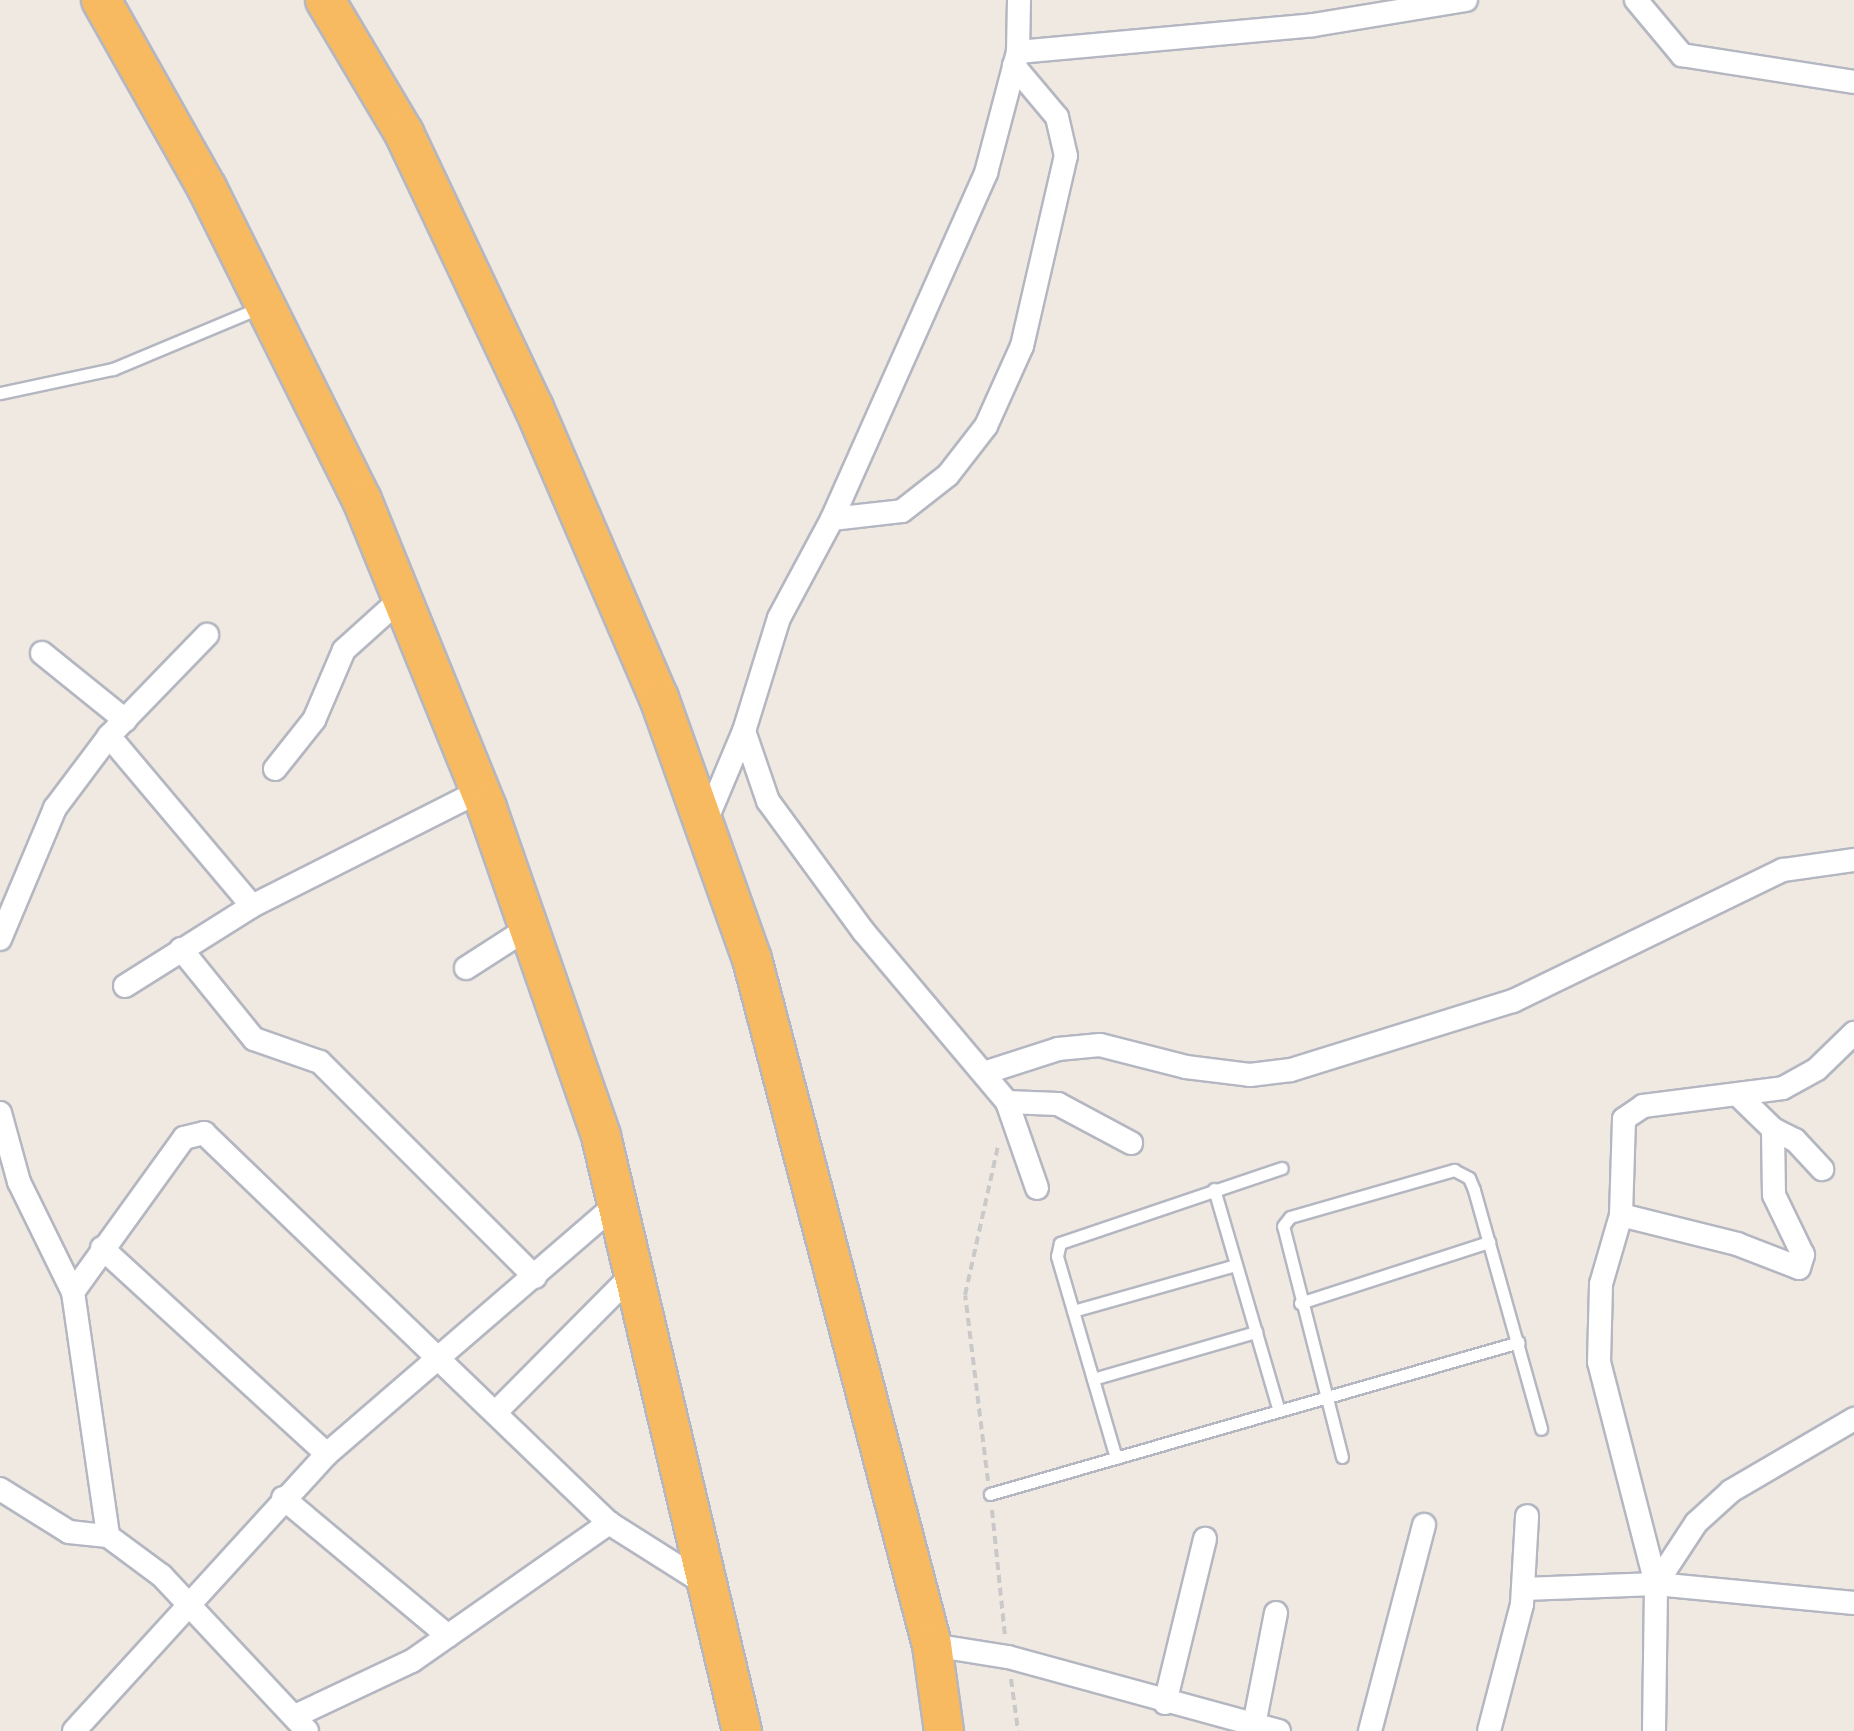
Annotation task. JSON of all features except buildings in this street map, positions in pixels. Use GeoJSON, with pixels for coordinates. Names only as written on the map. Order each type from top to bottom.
{"type":"FeatureCollection","features":[{"type":"Feature","properties":{"kind":"highway"},"geometry":{"type":"LineString","coordinates":[[101,0],[267,305],[404,596],[480,791],[618,1203],[742,1731]]}},
{"type":"Feature","properties":{"kind":"highway"},"geometry":{"type":"LineString","coordinates":[[325,0],[404,134],[534,408],[659,698],[752,959],[932,1646],[944,1731]]}},
{"type":"Feature","properties":{"kind":"street"},"geometry":{"type":"LineString","coordinates":[[704,826],[744,731],[779,618],[832,519],[986,173],[1016,59],[1019,0]]}},
{"type":"Feature","properties":{"kind":"street"},"geometry":{"type":"LineString","coordinates":[[1016,59],[1313,24],[1466,0]]}},
{"type":"Feature","properties":{"kind":"street"},"geometry":{"type":"LineString","coordinates":[[1636,0],[1682,55],[1854,82]]}},
{"type":"Feature","properties":{"kind":"street"},"geometry":{"type":"LineString","coordinates":[[832,519],[902,511],[948,475],[986,426],[1022,346],[1066,156],[1057,117],[1016,59]]}},
{"type":"Feature","properties":{"kind":"street"},"geometry":{"type":"LineString","coordinates":[[275,770],[314,720],[344,650],[404,596]]}},
{"type":"Feature","properties":{"kind":"street"},"geometry":{"type":"LineString","coordinates":[[0,938],[56,808],[117,728],[207,635]]}},
{"type":"Feature","properties":{"kind":"street"},"geometry":{"type":"LineString","coordinates":[[42,653],[117,728],[252,906]]}},
{"type":"Feature","properties":{"kind":"street"},"geometry":{"type":"LineString","coordinates":[[744,731],[768,801],[864,932],[987,1072],[1006,1102],[1037,1188]]}},
{"type":"Feature","properties":{"kind":"street"},"geometry":{"type":"LineString","coordinates":[[126,986],[252,906],[480,791]]}},
{"type":"Feature","properties":{"kind":"street"},"geometry":{"type":"LineString","coordinates":[[987,1072],[1058,1049],[1100,1045],[1186,1068],[1250,1075],[1336,1059],[1513,1001],[1782,870],[1854,860]]}},
{"type":"Feature","properties":{"kind":"street"},"geometry":{"type":"LineString","coordinates":[[466,968],[528,928]]}},
{"type":"Feature","properties":{"kind":"street"},"geometry":{"type":"LineString","coordinates":[[181,949],[254,1040],[320,1062],[535,1277]]}},
{"type":"Feature","properties":{"kind":"street"},"geometry":{"type":"LineString","coordinates":[[1654,1731],[1656,1584],[1599,1362],[1602,1284],[1621,1215],[1624,1119],[1630,1112],[1782,1088],[1817,1069],[1854,1033]]}},
{"type":"Feature","properties":{"kind":"street"},"geometry":{"type":"LineString","coordinates":[[1740,1097],[1774,1129],[1795,1140],[1822,1169]]}},
{"type":"Feature","properties":{"kind":"street"},"geometry":{"type":"LineString","coordinates":[[1006,1102],[1058,1104],[1131,1143]]}},
{"type":"Feature","properties":{"kind":"street"},"geometry":{"type":"LineString","coordinates":[[0,1113],[10,1182],[73,1292],[108,1536]]}},
{"type":"Feature","properties":{"kind":"street"},"geometry":{"type":"LineString","coordinates":[[1621,1215],[1737,1244],[1799,1268],[1804,1255],[1774,1195],[1774,1129]]}},
{"type":"Feature","properties":{"kind":"street"},"geometry":{"type":"LineString","coordinates":[[73,1292],[184,1138],[204,1132],[609,1523],[707,1585]]}},
{"type":"Feature","properties":{"kind":"street"},"geometry":{"type":"LineString","coordinates":[[74,1731],[282,1498],[327,1454],[618,1203]]}},
{"type":"Feature","properties":{"kind":"street"},"geometry":{"type":"LineString","coordinates":[[102,1248],[327,1454]]}},
{"type":"Feature","properties":{"kind":"street"},"geometry":{"type":"LineString","coordinates":[[496,1412],[634,1274]]}},
{"type":"Feature","properties":{"kind":"street"},"geometry":{"type":"LineString","coordinates":[[1656,1584],[1696,1523],[1731,1492],[1854,1420]]}},
{"type":"Feature","properties":{"kind":"street"},"geometry":{"type":"LineString","coordinates":[[0,1489],[69,1532],[108,1536],[192,1603],[301,1724],[412,1661],[609,1523]]}},
{"type":"Feature","properties":{"kind":"street"},"geometry":{"type":"LineString","coordinates":[[282,1498],[448,1636]]}},
{"type":"Feature","properties":{"kind":"street"},"geometry":{"type":"LineString","coordinates":[[1489,1731],[1524,1588],[1526,1516]]}},
{"type":"Feature","properties":{"kind":"street"},"geometry":{"type":"LineString","coordinates":[[1370,1731],[1424,1525]]}},
{"type":"Feature","properties":{"kind":"street"},"geometry":{"type":"LineString","coordinates":[[1166,1703],[1205,1539]]}},
{"type":"Feature","properties":{"kind":"street"},"geometry":{"type":"LineString","coordinates":[[1524,1588],[1656,1584],[1854,1603]]}},
{"type":"Feature","properties":{"kind":"street"},"geometry":{"type":"LineString","coordinates":[[1254,1725],[1276,1613]]}},
{"type":"Feature","properties":{"kind":"street"},"geometry":{"type":"LineString","coordinates":[[932,1646],[1008,1657],[1279,1731]]}},
{"type":"Feature","properties":{"kind":"lane"},"geometry":{"type":"LineString","coordinates":[[0,393],[113,368],[267,305]]}},
{"type":"Feature","properties":{"kind":"lane"},"geometry":{"type":"LineString","coordinates":[[1116,1458],[1074,1311],[1060,1243],[1282,1168]]}},
{"type":"Feature","properties":{"kind":"lane"},"geometry":{"type":"LineString","coordinates":[[1342,1456],[1284,1233],[1290,1217],[1454,1170],[1469,1178],[1541,1429]]}},
{"type":"Feature","properties":{"kind":"lane"},"geometry":{"type":"LineString","coordinates":[[1214,1189],[1278,1411]]}},
{"type":"Feature","properties":{"kind":"lane"},"geometry":{"type":"LineString","coordinates":[[1300,1302],[1489,1242]]}},
{"type":"Feature","properties":{"kind":"lane"},"geometry":{"type":"LineString","coordinates":[[1074,1311],[1236,1264]]}},
{"type":"Feature","properties":{"kind":"lane"},"geometry":{"type":"LineString","coordinates":[[1093,1379],[1256,1332]]}},
{"type":"Feature","properties":{"kind":"lane"},"geometry":{"type":"LineString","coordinates":[[990,1494],[1519,1342]]}},
{"type":"Feature","properties":{"kind":"path"},"geometry":{"type":"LineString","coordinates":[[1006,1102],[965,1295],[1018,1731]]}}]}
